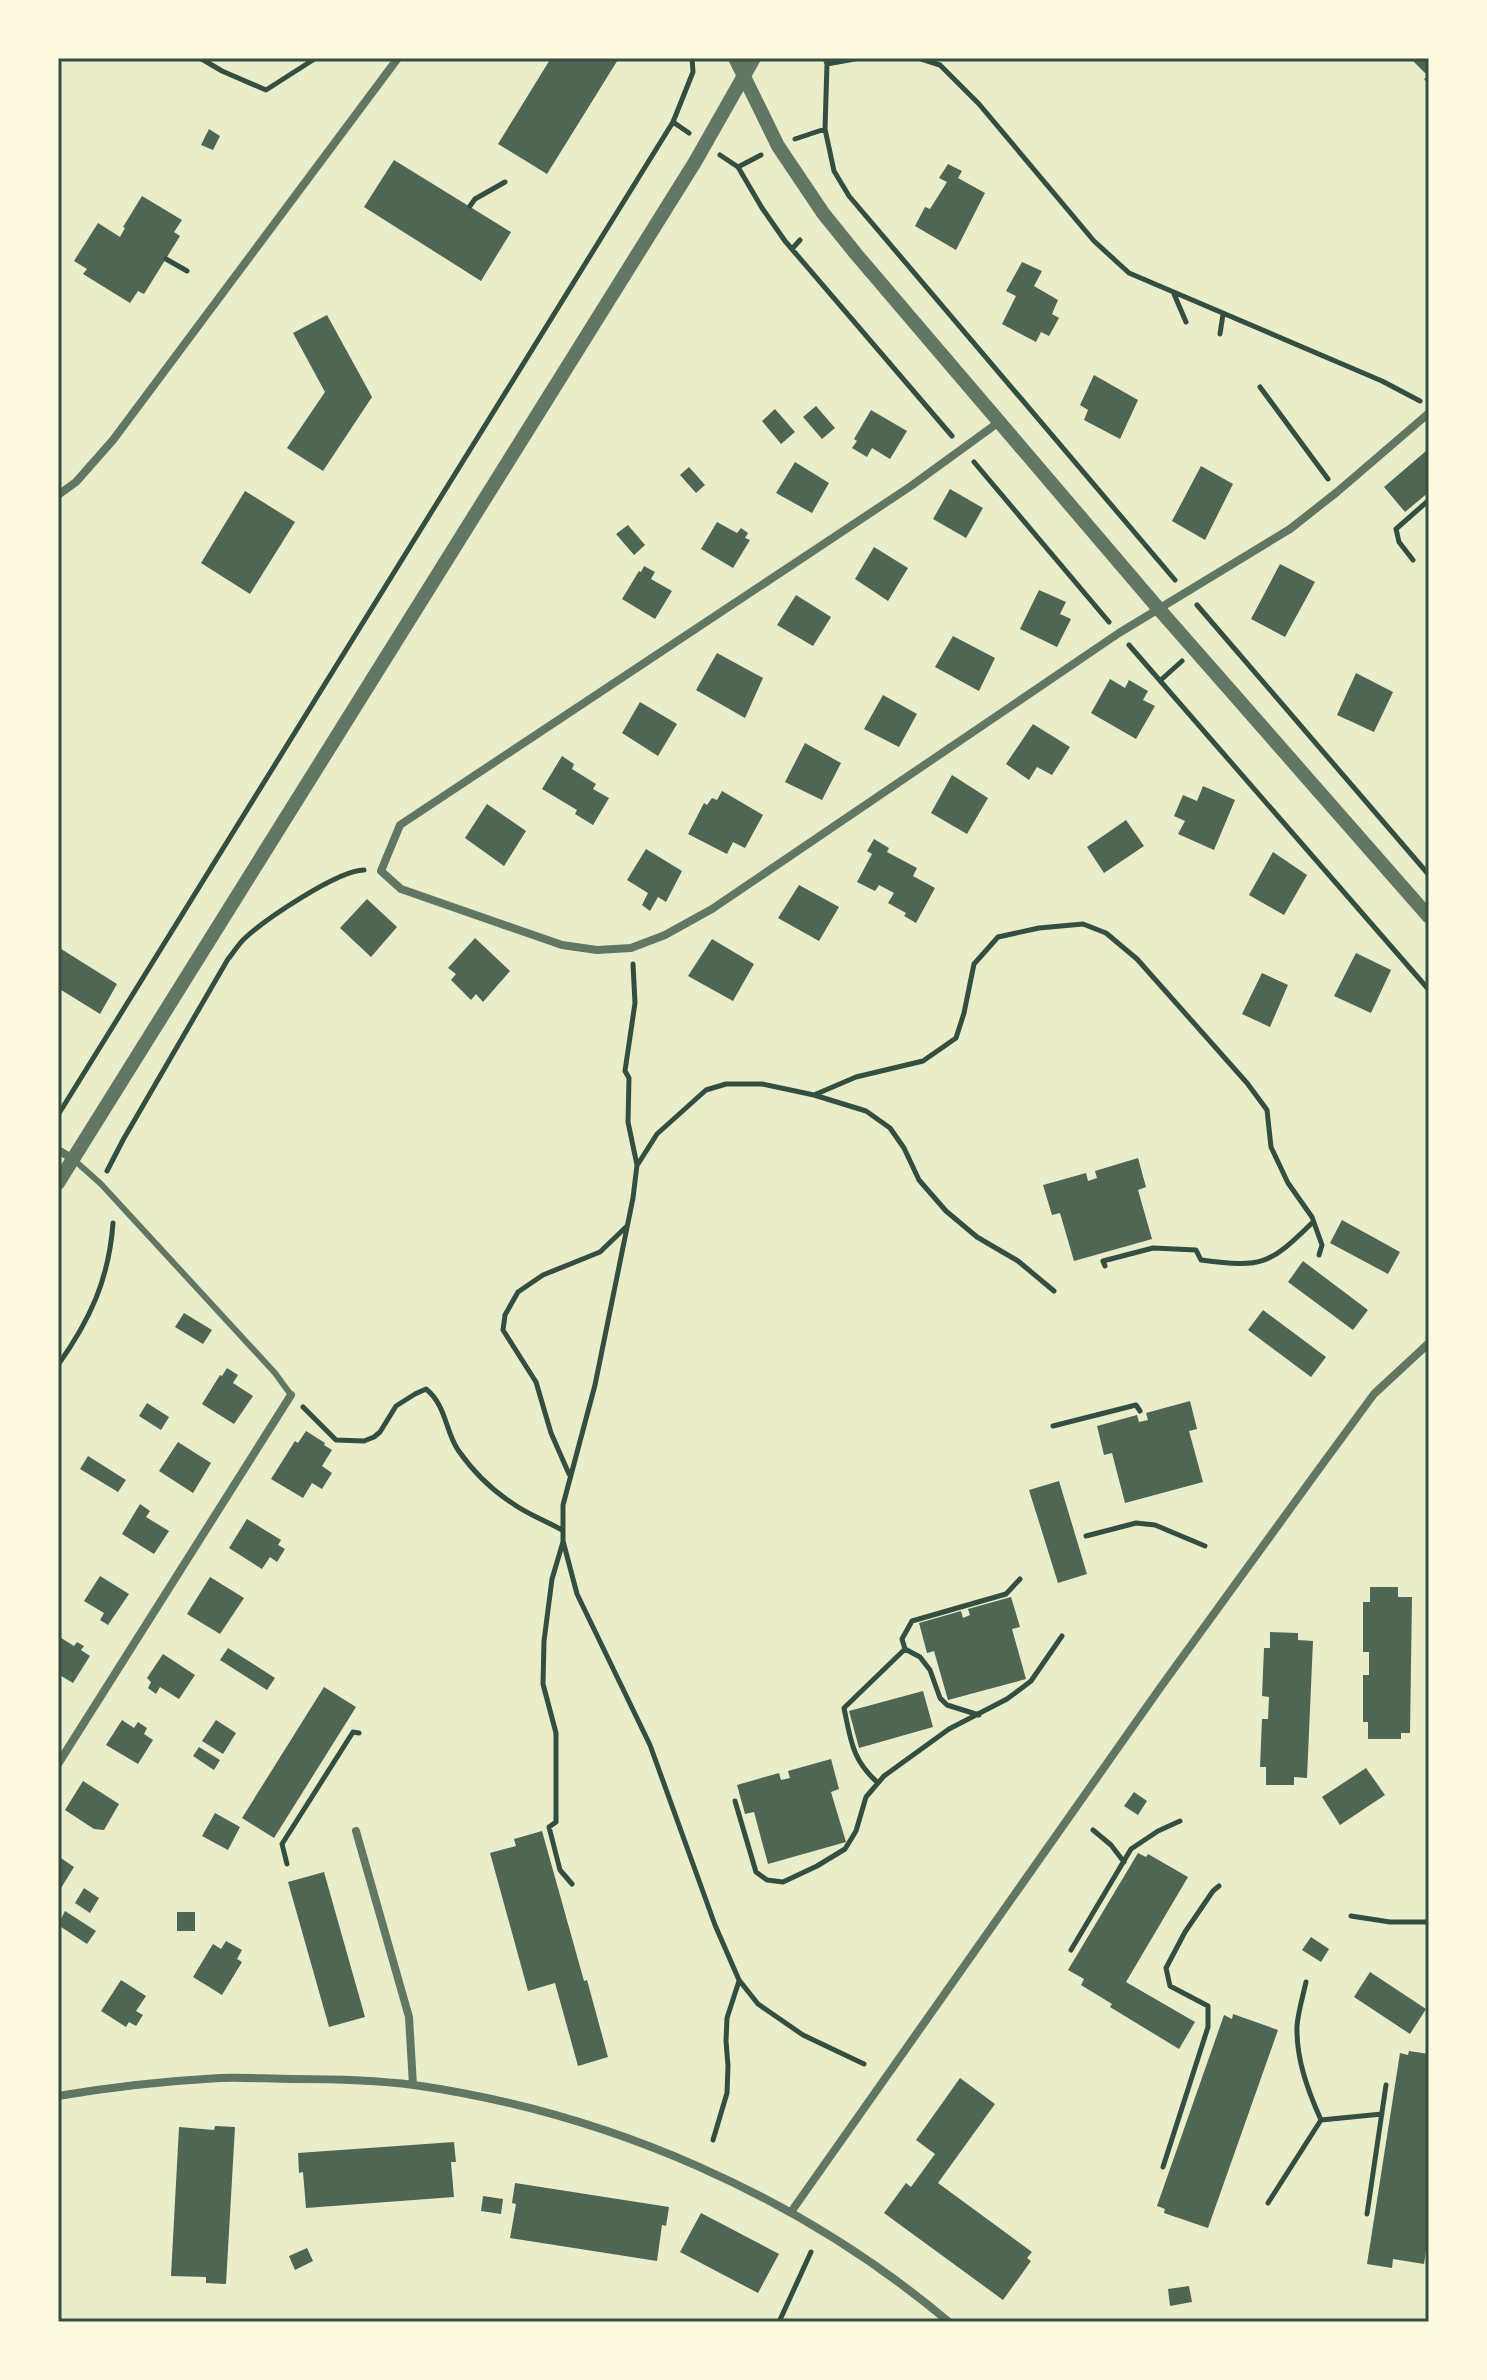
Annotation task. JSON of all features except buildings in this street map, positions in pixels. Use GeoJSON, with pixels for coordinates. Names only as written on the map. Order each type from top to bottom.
{"type":"FeatureCollection","features":[{"type":"Feature","properties":{"kind":"street"},"geometry":{"type":"LineString","coordinates":[[58,495],[76,482],[113,440],[398,58]]}},
{"type":"Feature","properties":{"kind":"street"},"geometry":{"type":"LineString","coordinates":[[735,58],[778,146],[823,213],[1158,608],[1429,917]]}},
{"type":"Feature","properties":{"kind":"street"},"geometry":{"type":"LineString","coordinates":[[58,1183],[705,144],[754,58]]}},
{"type":"Feature","properties":{"kind":"street"},"geometry":{"type":"LineString","coordinates":[[999,422],[911,486],[400,825],[381,871],[401,889],[562,945],[597,950],[631,948],[665,935],[702,915],[1119,633],[1290,529],[1429,413]]}},
{"type":"Feature","properties":{"kind":"street"},"geometry":{"type":"LineString","coordinates":[[58,1150],[73,1159]]}},
{"type":"Feature","properties":{"kind":"street"},"geometry":{"type":"LineString","coordinates":[[791,2212],[1160,1688],[1332,1450],[1374,1394],[1429,1343]]}},
{"type":"Feature","properties":{"kind":"street"},"geometry":{"type":"LineString","coordinates":[[58,1764],[291,1395]]}},
{"type":"Feature","properties":{"kind":"street"},"geometry":{"type":"LineString","coordinates":[[356,1831],[409,2017],[413,2085]]}},
{"type":"Feature","properties":{"kind":"street"},"geometry":{"type":"LineString","coordinates":[[58,2096],[221,2078],[359,2080],[413,2085],[541,2110],[693,2163],[791,2212],[854,2252],[949,2322]]}},
{"type":"Feature","properties":{"kind":"lane"},"geometry":{"type":"LineString","coordinates":[[73,1159],[115,1199],[275,1373],[291,1395]]}},
{"type":"Feature","properties":{"kind":"path"},"geometry":{"type":"LineString","coordinates":[[200,58],[266,90],[316,58]]}},
{"type":"Feature","properties":{"kind":"path"},"geometry":{"type":"LineString","coordinates":[[58,1115],[673,122],[693,72],[692,58]]}},
{"type":"Feature","properties":{"kind":"path"},"geometry":{"type":"LineString","coordinates":[[860,58],[826,61],[825,129],[834,171],[849,196],[1429,875]]}},
{"type":"Feature","properties":{"kind":"path"},"geometry":{"type":"LineString","coordinates":[[918,58],[940,65],[979,104],[1094,241],[1129,273],[1382,381],[1429,406]]}},
{"type":"Feature","properties":{"kind":"path"},"geometry":{"type":"LineString","coordinates":[[673,122],[738,167],[762,208],[792,249],[1429,990]]}},
{"type":"Feature","properties":{"kind":"path"},"geometry":{"type":"LineString","coordinates":[[470,206],[475,199],[505,182]]}},
{"type":"Feature","properties":{"kind":"path"},"geometry":{"type":"LineString","coordinates":[[792,249],[800,240]]}},
{"type":"Feature","properties":{"kind":"path"},"geometry":{"type":"LineString","coordinates":[[166,259],[187,271]]}},
{"type":"Feature","properties":{"kind":"path"},"geometry":{"type":"LineString","coordinates":[[1174,294],[1186,322]]}},
{"type":"Feature","properties":{"kind":"path"},"geometry":{"type":"LineString","coordinates":[[1220,334],[1223,314]]}},
{"type":"Feature","properties":{"kind":"path"},"geometry":{"type":"LineString","coordinates":[[1260,387],[1337,492]]}},
{"type":"Feature","properties":{"kind":"path"},"geometry":{"type":"LineString","coordinates":[[1413,560],[1399,542],[1396,529],[1429,500]]}},
{"type":"Feature","properties":{"kind":"path"},"geometry":{"type":"LineString","coordinates":[[101,1184],[130,1127],[228,959],[243,941],[287,907],[336,879],[359,870],[381,871]]}},
{"type":"Feature","properties":{"kind":"path"},"geometry":{"type":"LineString","coordinates":[[814,1095],[856,1077],[923,1061],[956,1038],[974,964],[998,937],[1039,928],[1083,924],[1106,933],[1137,959],[1247,1083],[1267,1110],[1271,1147],[1288,1183],[1313,1222],[1322,1245],[1319,1255]]}},
{"type":"Feature","properties":{"kind":"path"},"geometry":{"type":"LineString","coordinates":[[633,956],[635,1003],[625,1071],[629,1078],[628,1122],[637,1165],[595,1385],[563,1505],[563,1541],[577,1594],[650,1745],[715,1925],[739,1980],[758,2004],[803,2035],[864,2064]]}},
{"type":"Feature","properties":{"kind":"path"},"geometry":{"type":"LineString","coordinates":[[637,1165],[657,1134],[706,1090],[726,1084],[762,1084],[814,1095],[866,1111],[890,1128],[904,1148],[919,1180],[946,1211],[977,1237],[1018,1261],[1054,1291]]}},
{"type":"Feature","properties":{"kind":"path"},"geometry":{"type":"LineString","coordinates":[[58,1365],[98,1295],[107,1272],[115,1199]]}},
{"type":"Feature","properties":{"kind":"path"},"geometry":{"type":"LineString","coordinates":[[1105,1266],[1103,1261],[1153,1248],[1196,1250],[1201,1260],[1230,1264],[1262,1263],[1285,1249],[1313,1222]]}},
{"type":"Feature","properties":{"kind":"path"},"geometry":{"type":"LineString","coordinates":[[570,1475],[551,1433],[536,1382],[503,1330],[505,1315],[518,1292],[543,1275],[600,1252],[627,1226]]}},
{"type":"Feature","properties":{"kind":"path"},"geometry":{"type":"LineString","coordinates":[[291,1395],[336,1440],[364,1441],[380,1432],[396,1406],[426,1389],[435,1397],[457,1448],[492,1489],[563,1531]]}},
{"type":"Feature","properties":{"kind":"path"},"geometry":{"type":"LineString","coordinates":[[1053,1426],[1136,1405],[1140,1411]]}},
{"type":"Feature","properties":{"kind":"path"},"geometry":{"type":"LineString","coordinates":[[1086,1536],[1136,1523],[1155,1525],[1205,1546]]}},
{"type":"Feature","properties":{"kind":"path"},"geometry":{"type":"LineString","coordinates":[[563,1541],[552,1579],[544,1641],[543,1684],[556,1733],[556,1822],[549,1827],[560,1870],[572,1884]]}},
{"type":"Feature","properties":{"kind":"path"},"geometry":{"type":"LineString","coordinates":[[979,1715],[947,1705],[940,1698],[930,1670],[920,1657],[905,1649],[902,1639],[912,1621],[1006,1594],[1020,1579]]}},
{"type":"Feature","properties":{"kind":"path"},"geometry":{"type":"LineString","coordinates":[[735,1801],[756,1872],[767,1880],[783,1882],[817,1866],[845,1849],[856,1831],[866,1797],[884,1776],[949,1729],[1007,1699],[1031,1681],[1062,1636]]}},
{"type":"Feature","properties":{"kind":"path"},"geometry":{"type":"LineString","coordinates":[[878,1783],[864,1770],[852,1746],[844,1708],[905,1649]]}},
{"type":"Feature","properties":{"kind":"path"},"geometry":{"type":"LineString","coordinates":[[287,1864],[282,1844],[353,1732],[359,1733]]}},
{"type":"Feature","properties":{"kind":"path"},"geometry":{"type":"LineString","coordinates":[[1071,1950],[1131,1849],[1180,1821]]}},
{"type":"Feature","properties":{"kind":"path"},"geometry":{"type":"LineString","coordinates":[[1093,1830],[1111,1845],[1124,1862]]}},
{"type":"Feature","properties":{"kind":"path"},"geometry":{"type":"LineString","coordinates":[[1163,2167],[1208,2027],[1208,2006],[1170,1986],[1166,1968],[1185,1932],[1219,1886]]}},
{"type":"Feature","properties":{"kind":"path"},"geometry":{"type":"LineString","coordinates":[[1351,1916],[1390,1922],[1429,1922]]}},
{"type":"Feature","properties":{"kind":"path"},"geometry":{"type":"LineString","coordinates":[[713,2140],[727,2093],[727,2018],[739,1980]]}},
{"type":"Feature","properties":{"kind":"path"},"geometry":{"type":"LineString","coordinates":[[1306,1982],[1297,2024],[1298,2053],[1309,2094],[1321,2120]]}},
{"type":"Feature","properties":{"kind":"path"},"geometry":{"type":"LineString","coordinates":[[1367,2214],[1386,2085]]}},
{"type":"Feature","properties":{"kind":"path"},"geometry":{"type":"LineString","coordinates":[[1321,2120],[1382,2114]]}},
{"type":"Feature","properties":{"kind":"path"},"geometry":{"type":"LineString","coordinates":[[1268,2203],[1321,2120]]}},
{"type":"Feature","properties":{"kind":"path"},"geometry":{"type":"LineString","coordinates":[[779,2322],[811,2252]]}}]}
